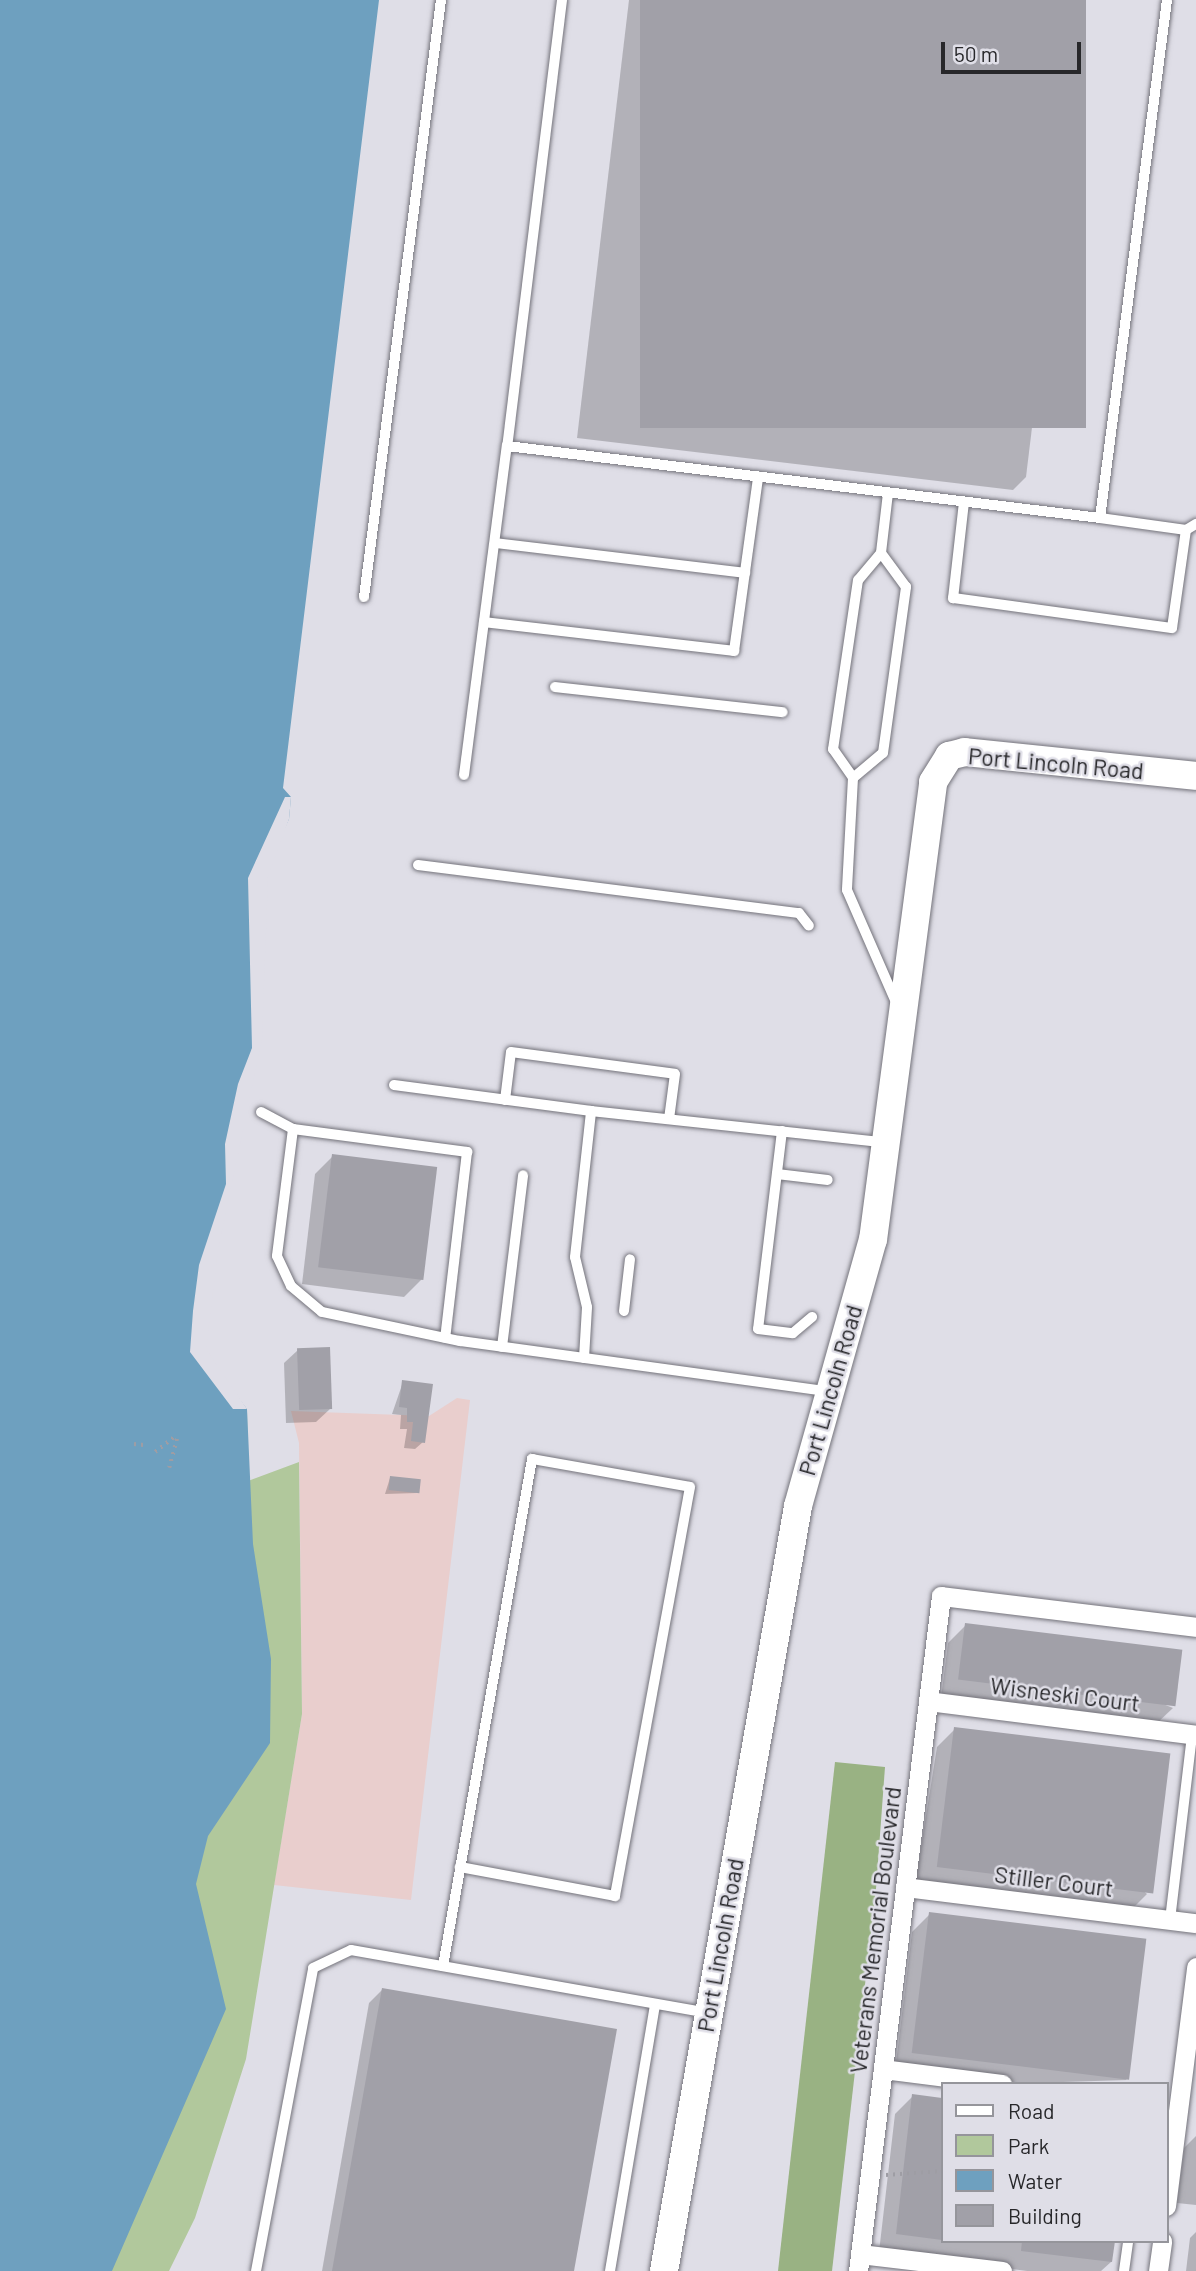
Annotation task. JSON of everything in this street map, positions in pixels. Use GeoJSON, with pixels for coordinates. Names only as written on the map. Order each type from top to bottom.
{"type":"FeatureCollection","features":[{"type":"Feature","properties":{"kind":"street","name":"Port Lincoln Road"},"geometry":{"type":"LineString","coordinates":[[664,2271],[795,1519],[828,1391],[873,1240],[905,1021],[933,782],[949,756],[979,752],[1196,776]]}},
{"type":"Feature","properties":{"kind":"street","name":"Veterans Memorial Boulevard"},"geometry":{"type":"LineString","coordinates":[[859,2262],[941,1596],[1196,1627]]}},
{"type":"Feature","properties":{"kind":"street","name":"Wisneski Court"},"geometry":{"type":"LineString","coordinates":[[928,1701],[1194,1735]]}},
{"type":"Feature","properties":{"kind":"street","name":"Stiller Court"},"geometry":{"type":"LineString","coordinates":[[905,1887],[1196,1923]]}},
{"type":"Feature","properties":{"kind":"street"},"geometry":{"type":"LineString","coordinates":[[1168,2192],[1196,1967]]}},
{"type":"Feature","properties":{"kind":"street"},"geometry":{"type":"LineString","coordinates":[[883,2069],[986,2082]]}},
{"type":"Feature","properties":{"kind":"street"},"geometry":{"type":"LineString","coordinates":[[1158,2271],[1162,2243]]}},
{"type":"Feature","properties":{"kind":"street"},"geometry":{"type":"LineString","coordinates":[[859,2262],[1002,2271]]}},
{"type":"Feature","properties":{"kind":"lane"},"geometry":{"type":"LineString","coordinates":[[364,597],[440,0]]}},
{"type":"Feature","properties":{"kind":"lane"},"geometry":{"type":"LineString","coordinates":[[464,775],[562,0]]}},
{"type":"Feature","properties":{"kind":"lane"},"geometry":{"type":"LineString","coordinates":[[1100,518],[1167,0]]}},
{"type":"Feature","properties":{"kind":"lane"},"geometry":{"type":"LineString","coordinates":[[507,446],[1186,530],[1196,524]]}},
{"type":"Feature","properties":{"kind":"lane"},"geometry":{"type":"LineString","coordinates":[[484,622],[734,651],[758,477]]}},
{"type":"Feature","properties":{"kind":"lane"},"geometry":{"type":"LineString","coordinates":[[888,493],[881,553],[858,580],[833,749],[853,778],[846,890],[905,1021]]}},
{"type":"Feature","properties":{"kind":"lane"},"geometry":{"type":"LineString","coordinates":[[964,502],[953,598],[1172,628],[1186,530]]}},
{"type":"Feature","properties":{"kind":"lane"},"geometry":{"type":"LineString","coordinates":[[495,543],[745,573]]}},
{"type":"Feature","properties":{"kind":"lane"},"geometry":{"type":"LineString","coordinates":[[853,778],[883,753],[906,587],[881,553]]}},
{"type":"Feature","properties":{"kind":"lane"},"geometry":{"type":"LineString","coordinates":[[555,687],[783,712]]}},
{"type":"Feature","properties":{"kind":"lane"},"geometry":{"type":"LineString","coordinates":[[418,865],[799,914],[809,926]]}},
{"type":"Feature","properties":{"kind":"lane"},"geometry":{"type":"LineString","coordinates":[[505,1100],[511,1052],[675,1074],[669,1119]]}},
{"type":"Feature","properties":{"kind":"lane"},"geometry":{"type":"LineString","coordinates":[[394,1085],[592,1111],[889,1142]]}},
{"type":"Feature","properties":{"kind":"lane"},"geometry":{"type":"LineString","coordinates":[[584,1358],[587,1307],[575,1257],[592,1111]]}},
{"type":"Feature","properties":{"kind":"lane"},"geometry":{"type":"LineString","coordinates":[[261,1112],[293,1129],[467,1152],[445,1338]]}},
{"type":"Feature","properties":{"kind":"lane"},"geometry":{"type":"LineString","coordinates":[[293,1129],[277,1256],[291,1286],[322,1312],[460,1341],[828,1391]]}},
{"type":"Feature","properties":{"kind":"lane"},"geometry":{"type":"LineString","coordinates":[[782,1131],[758,1329],[793,1333],[812,1317]]}},
{"type":"Feature","properties":{"kind":"lane"},"geometry":{"type":"LineString","coordinates":[[777,1174],[828,1180]]}},
{"type":"Feature","properties":{"kind":"lane"},"geometry":{"type":"LineString","coordinates":[[502,1347],[523,1175]]}},
{"type":"Feature","properties":{"kind":"lane"},"geometry":{"type":"LineString","coordinates":[[624,1311],[630,1259]]}},
{"type":"Feature","properties":{"kind":"lane"},"geometry":{"type":"LineString","coordinates":[[443,1966],[460,1867],[532,1459],[690,1487],[615,1896],[460,1867]]}},
{"type":"Feature","properties":{"kind":"lane"},"geometry":{"type":"LineString","coordinates":[[1170,1920],[1194,1735]]}},
{"type":"Feature","properties":{"kind":"lane"},"geometry":{"type":"LineString","coordinates":[[256,2271],[313,1968],[351,1950],[708,2013]]}},
{"type":"Feature","properties":{"kind":"lane"},"geometry":{"type":"LineString","coordinates":[[610,2271],[655,2005]]}},
{"type":"Feature","properties":{"kind":"lane"},"geometry":{"type":"LineString","coordinates":[[1124,2271],[1128,2243]]}},
{"type":"Feature","properties":{"kind":"path"},"geometry":{"type":"LineString","coordinates":[[155,1452],[176,1438],[169,1468]]}},
{"type":"Feature","properties":{"kind":"path"},"geometry":{"type":"LineString","coordinates":[[134,1444],[144,1445]]}},
{"type":"Feature","properties":{"kind":"path"},"geometry":{"type":"LineString","coordinates":[[870,2175],[940,2171]]}},
{"type":"Feature","properties":{"kind":"shaded area"},"geometry":{"type":"Polygon","coordinates":[[[457,1398],[470,1400],[411,1900],[274,1885],[302,1714],[299,1443],[291,1411],[429,1416],[457,1398]]]}},
{"type":"Feature","properties":{"kind":"green space"},"geometry":{"type":"Polygon","coordinates":[[[190,1352],[247,1409],[248,1481],[299,1462],[302,1714],[246,2059],[195,2218],[169,2271],[19,2271],[190,1352]]]}},
{"type":"Feature","properties":{"kind":"green space"},"geometry":{"type":"Polygon","coordinates":[[[835,1762],[885,1767],[876,1889],[832,2271],[778,2271],[835,1762]]]}},
{"type":"Feature","properties":{"kind":"water"},"geometry":{"type":"Polygon","coordinates":[[[0,0],[379,0],[283,788],[291,797],[289,819],[264,875],[263,990],[214,1250],[202,1350],[247,1409],[253,1544],[271,1659],[270,1743],[208,1836],[196,1884],[226,2009],[112,2271],[0,2271],[0,0]]]}},
{"type":"Feature","properties":{"kind":"pier"},"geometry":{"type":"Polygon","coordinates":[[[285,797],[291,797],[289,819],[268,876],[262,1039],[218,1250],[206,1349],[247,1409],[233,1409],[190,1352],[193,1311],[199,1265],[226,1184],[225,1144],[238,1084],[252,1048],[248,878],[285,797]]]}},
{"type":"Feature","properties":{"kind":"building"},"geometry":{"type":"Polygon","coordinates":[[[640,0],[1086,0],[1086,428],[640,428],[640,0]]]}},
{"type":"Feature","properties":{"kind":"building"},"geometry":{"type":"Polygon","coordinates":[[[332,1154],[437,1167],[423,1280],[318,1267],[332,1154]]]}},
{"type":"Feature","properties":{"kind":"building"},"geometry":{"type":"Polygon","coordinates":[[[330,1347],[332,1409],[299,1410],[297,1348],[330,1347]]]}},
{"type":"Feature","properties":{"kind":"building"},"geometry":{"type":"Polygon","coordinates":[[[402,1380],[433,1384],[425,1443],[411,1441],[413,1422],[407,1422],[407,1408],[399,1407],[402,1380]]]}},
{"type":"Feature","properties":{"kind":"building"},"geometry":{"type":"Polygon","coordinates":[[[390,1476],[421,1479],[419,1493],[389,1490],[390,1476]]]}},
{"type":"Feature","properties":{"kind":"building"},"geometry":{"type":"Polygon","coordinates":[[[965,1623],[1182,1650],[1175,1706],[958,1680],[965,1623]]]}},
{"type":"Feature","properties":{"kind":"building"},"geometry":{"type":"Polygon","coordinates":[[[954,1727],[1170,1754],[1153,1894],[937,1867],[954,1727]]]}},
{"type":"Feature","properties":{"kind":"building"},"geometry":{"type":"Polygon","coordinates":[[[929,1912],[1146,1939],[1129,2080],[912,2053],[929,1912]]]}},
{"type":"Feature","properties":{"kind":"building"},"geometry":{"type":"Polygon","coordinates":[[[382,1988],[617,2029],[574,2271],[332,2271],[382,1988]]]}},
{"type":"Feature","properties":{"kind":"building"},"geometry":{"type":"Polygon","coordinates":[[[912,2094],[940,2098],[940,2240],[896,2234],[912,2094]]]}},
{"type":"Feature","properties":{"kind":"building"},"geometry":{"type":"Polygon","coordinates":[[[1022,2243],[1115,2243],[1112,2262],[1021,2251],[1022,2243]]]}}]}
